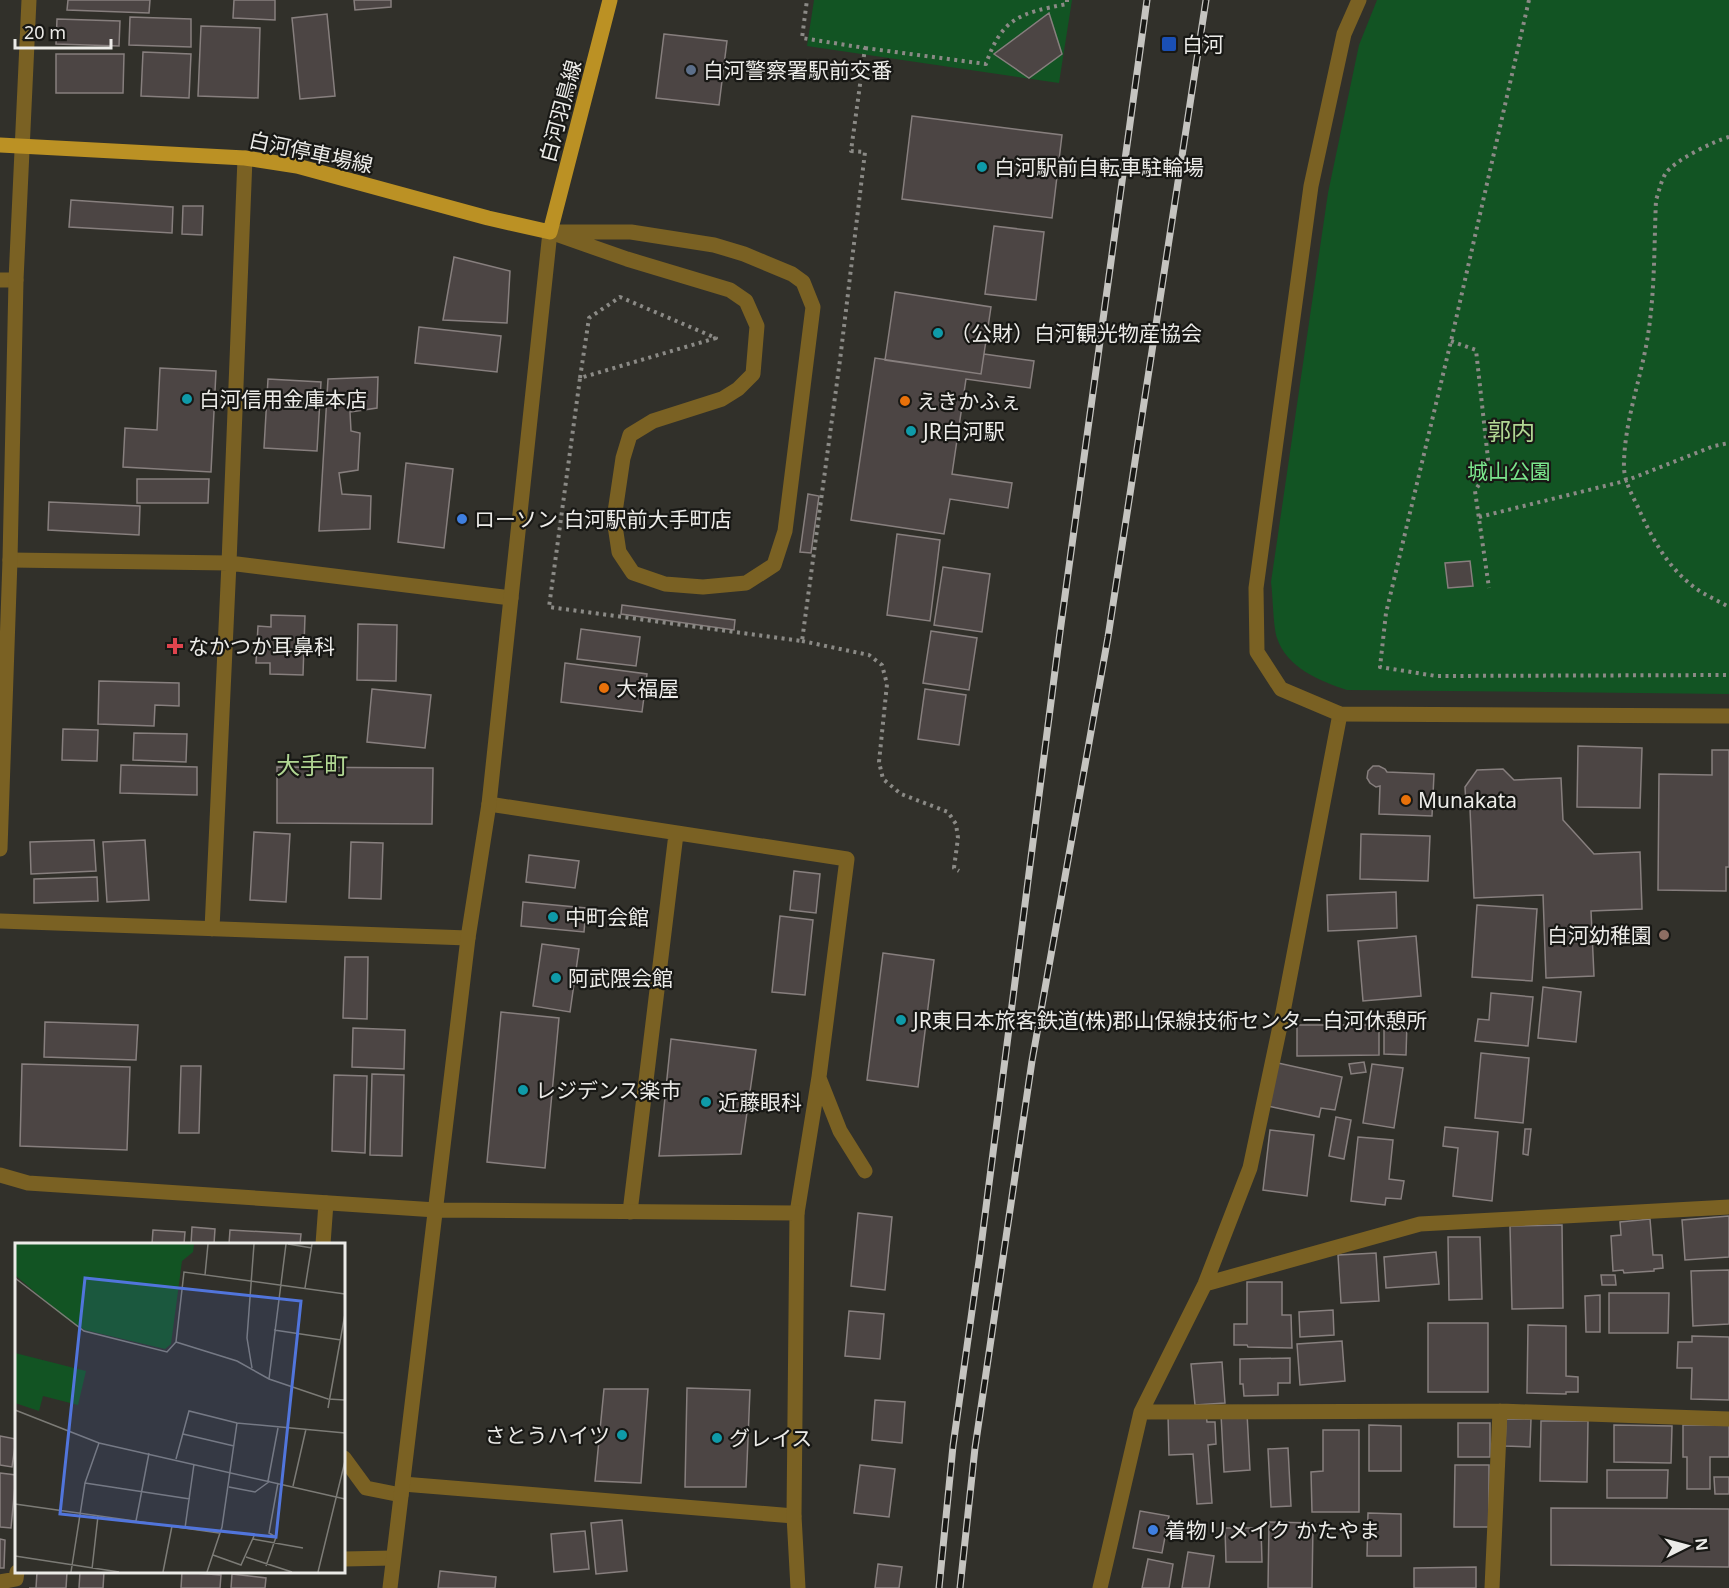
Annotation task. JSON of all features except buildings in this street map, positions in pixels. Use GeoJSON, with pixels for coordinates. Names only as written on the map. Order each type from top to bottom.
{"type":"FeatureCollection","features":[{"type":"Feature","properties":{"kind":"main road","name":"白河羽鳥線"},"geometry":{"type":"LineString","coordinates":[[550,232],[610,0]]}},
{"type":"Feature","properties":{"kind":"main road","name":"白河停車場線"},"geometry":{"type":"LineString","coordinates":[[0,145],[245,158],[297,166],[488,218],[550,232]]}},
{"type":"Feature","properties":{"kind":"street"},"geometry":{"type":"LineString","coordinates":[[0,849],[10,560],[16,280],[28,0]]}},
{"type":"Feature","properties":{"kind":"street"},"geometry":{"type":"LineString","coordinates":[[1359,0],[1344,34],[1311,186],[1256,588],[1257,652],[1281,689],[1340,714],[1729,716]]}},
{"type":"Feature","properties":{"kind":"street"},"geometry":{"type":"LineString","coordinates":[[212,929],[245,158]]}},
{"type":"Feature","properties":{"kind":"street"},"geometry":{"type":"LineString","coordinates":[[550,232],[631,232],[714,245],[792,274],[803,282],[813,307],[785,531],[774,565],[746,583],[703,587],[665,584],[633,573],[619,552],[614,519],[623,458],[630,435],[653,422],[722,399],[738,389],[753,374],[757,326],[746,301],[730,290],[627,259],[550,232]]}},
{"type":"Feature","properties":{"kind":"street"},"geometry":{"type":"LineString","coordinates":[[390,1588],[468,938],[489,804],[550,232]]}},
{"type":"Feature","properties":{"kind":"street"},"geometry":{"type":"LineString","coordinates":[[0,280],[16,280]]}},
{"type":"Feature","properties":{"kind":"street"},"geometry":{"type":"LineString","coordinates":[[10,560],[229,563],[511,598]]}},
{"type":"Feature","properties":{"kind":"street"},"geometry":{"type":"LineString","coordinates":[[1100,1588],[1141,1412],[1205,1284],[1250,1168],[1283,1012],[1340,714]]}},
{"type":"Feature","properties":{"kind":"street"},"geometry":{"type":"LineString","coordinates":[[489,804],[847,859],[819,1077],[797,1213],[794,1516],[798,1588]]}},
{"type":"Feature","properties":{"kind":"street"},"geometry":{"type":"LineString","coordinates":[[630,1212],[676,834]]}},
{"type":"Feature","properties":{"kind":"street"},"geometry":{"type":"LineString","coordinates":[[0,921],[468,938]]}},
{"type":"Feature","properties":{"kind":"street"},"geometry":{"type":"LineString","coordinates":[[819,1077],[840,1131],[865,1172]]}},
{"type":"Feature","properties":{"kind":"street"},"geometry":{"type":"LineString","coordinates":[[0,1175],[28,1183],[436,1210],[797,1213]]}},
{"type":"Feature","properties":{"kind":"street"},"geometry":{"type":"LineString","coordinates":[[323,1243],[326,1203]]}},
{"type":"Feature","properties":{"kind":"street"},"geometry":{"type":"LineString","coordinates":[[1205,1284],[1420,1224],[1729,1207]]}},
{"type":"Feature","properties":{"kind":"street"},"geometry":{"type":"LineString","coordinates":[[1141,1412],[1500,1411],[1729,1419]]}},
{"type":"Feature","properties":{"kind":"street"},"geometry":{"type":"LineString","coordinates":[[1492,1588],[1500,1411]]}},
{"type":"Feature","properties":{"kind":"street"},"geometry":{"type":"LineString","coordinates":[[345,1459],[366,1488],[794,1516]]}},
{"type":"Feature","properties":{"kind":"street"},"geometry":{"type":"LineString","coordinates":[[345,1559],[393,1558]]}},
{"type":"Feature","properties":{"kind":"street"},"geometry":{"type":"LineString","coordinates":[[0,1582],[16,1579],[17,1573]]}},
{"type":"Feature","properties":{"kind":"path"},"geometry":{"type":"LineString","coordinates":[[807,0],[802,38],[986,64],[993,44],[1006,25],[1022,14],[1067,4],[1067,0]]}},
{"type":"Feature","properties":{"kind":"path"},"geometry":{"type":"LineString","coordinates":[[1529,0],[1386,613],[1380,667],[1436,676],[1729,675]]}},
{"type":"Feature","properties":{"kind":"path"},"geometry":{"type":"LineString","coordinates":[[802,641],[865,152],[851,151],[865,48]]}},
{"type":"Feature","properties":{"kind":"path"},"geometry":{"type":"LineString","coordinates":[[1729,137],[1700,148],[1666,172],[1656,200],[1648,340],[1623,463],[1625,480],[1650,535],[1661,552],[1677,571],[1700,591],[1729,607]]}},
{"type":"Feature","properties":{"kind":"path"},"geometry":{"type":"LineString","coordinates":[[580,378],[716,338],[620,297],[589,318],[580,378],[549,607],[802,641],[869,655],[882,665],[887,684],[879,762],[883,779],[901,794],[948,812],[956,824],[958,838],[954,867],[958,871]]}},
{"type":"Feature","properties":{"kind":"path"},"geometry":{"type":"LineString","coordinates":[[1451,341],[1476,350],[1489,468],[1475,491],[1489,588]]}},
{"type":"Feature","properties":{"kind":"path"},"geometry":{"type":"LineString","coordinates":[[1479,517],[1625,480],[1714,446],[1729,443]]}},
{"type":"Feature","properties":{"kind":"green space"},"geometry":{"type":"Polygon","coordinates":[[[814,0],[1072,0],[1059,83],[807,46],[814,0]]]}},
{"type":"Feature","properties":{"kind":"green space","name":"城山公園"},"geometry":{"type":"Polygon","coordinates":[[[1377,0],[1729,0],[1729,694],[1347,690],[1306,672],[1288,658],[1282,648],[1276,632],[1271,582],[1328,193],[1359,45],[1377,0]]]}},
{"type":"Feature","properties":{"kind":"railway"},"geometry":{"type":"LineString","coordinates":[[939,1588],[953,1446],[1060,632],[1147,0]]}},
{"type":"Feature","properties":{"kind":"railway"},"geometry":{"type":"LineString","coordinates":[[960,1588],[975,1448],[1032,1061],[1108,637],[1206,0]]}},
{"type":"Feature","properties":{"kind":"place","name":"白河"},"geometry":{"type":"Point","coordinates":[1169,44]}},
{"type":"Feature","properties":{"kind":"place","name":"白河警察署駅前交番"},"geometry":{"type":"Point","coordinates":[691,70]}},
{"type":"Feature","properties":{"kind":"place","name":"白河駅前自転車駐輪場"},"geometry":{"type":"Point","coordinates":[982,167]}},
{"type":"Feature","properties":{"kind":"place","name":"（公財）白河観光物産協会"},"geometry":{"type":"Point","coordinates":[938,333]}},
{"type":"Feature","properties":{"kind":"place","name":"白河信用金庫本店"},"geometry":{"type":"Point","coordinates":[187,399]}},
{"type":"Feature","properties":{"kind":"place","name":"えきかふぇ"},"geometry":{"type":"Point","coordinates":[905,401]}},
{"type":"Feature","properties":{"kind":"place","name":"JR白河駅"},"geometry":{"type":"Point","coordinates":[911,431]}},
{"type":"Feature","properties":{"kind":"place","name":"ローソン 白河駅前大手町店"},"geometry":{"type":"Point","coordinates":[462,519]}},
{"type":"Feature","properties":{"kind":"place","name":"なかつか耳鼻科"},"geometry":{"type":"Point","coordinates":[175,646]}},
{"type":"Feature","properties":{"kind":"place","name":"大福屋"},"geometry":{"type":"Point","coordinates":[604,688]}},
{"type":"Feature","properties":{"kind":"place","name":"Munakata"},"geometry":{"type":"Point","coordinates":[1406,800]}},
{"type":"Feature","properties":{"kind":"place","name":"中町会館"},"geometry":{"type":"Point","coordinates":[553,917]}},
{"type":"Feature","properties":{"kind":"place","name":"白河幼稚園"},"geometry":{"type":"Point","coordinates":[1664,935]}},
{"type":"Feature","properties":{"kind":"place","name":"阿武隈会館"},"geometry":{"type":"Point","coordinates":[556,978]}},
{"type":"Feature","properties":{"kind":"place","name":"JR東日本旅客鉄道(株)郡山保線技術センター白河休憩所"},"geometry":{"type":"Point","coordinates":[901,1020]}},
{"type":"Feature","properties":{"kind":"place","name":"レジデンス楽市"},"geometry":{"type":"Point","coordinates":[523,1090]}},
{"type":"Feature","properties":{"kind":"place","name":"近藤眼科"},"geometry":{"type":"Point","coordinates":[706,1102]}},
{"type":"Feature","properties":{"kind":"place","name":"さとうハイツ"},"geometry":{"type":"Point","coordinates":[622,1435]}},
{"type":"Feature","properties":{"kind":"place","name":"グレイス"},"geometry":{"type":"Point","coordinates":[717,1438]}},
{"type":"Feature","properties":{"kind":"place","name":"着物リメイク かたやま"},"geometry":{"type":"Point","coordinates":[1153,1530]}},
{"type":"Feature","properties":{"kind":"district","name":"郭内"},"geometry":{"type":"Point","coordinates":[1511,430]}},
{"type":"Feature","properties":{"kind":"district","name":"大手町"},"geometry":{"type":"Point","coordinates":[312,764]}}]}
